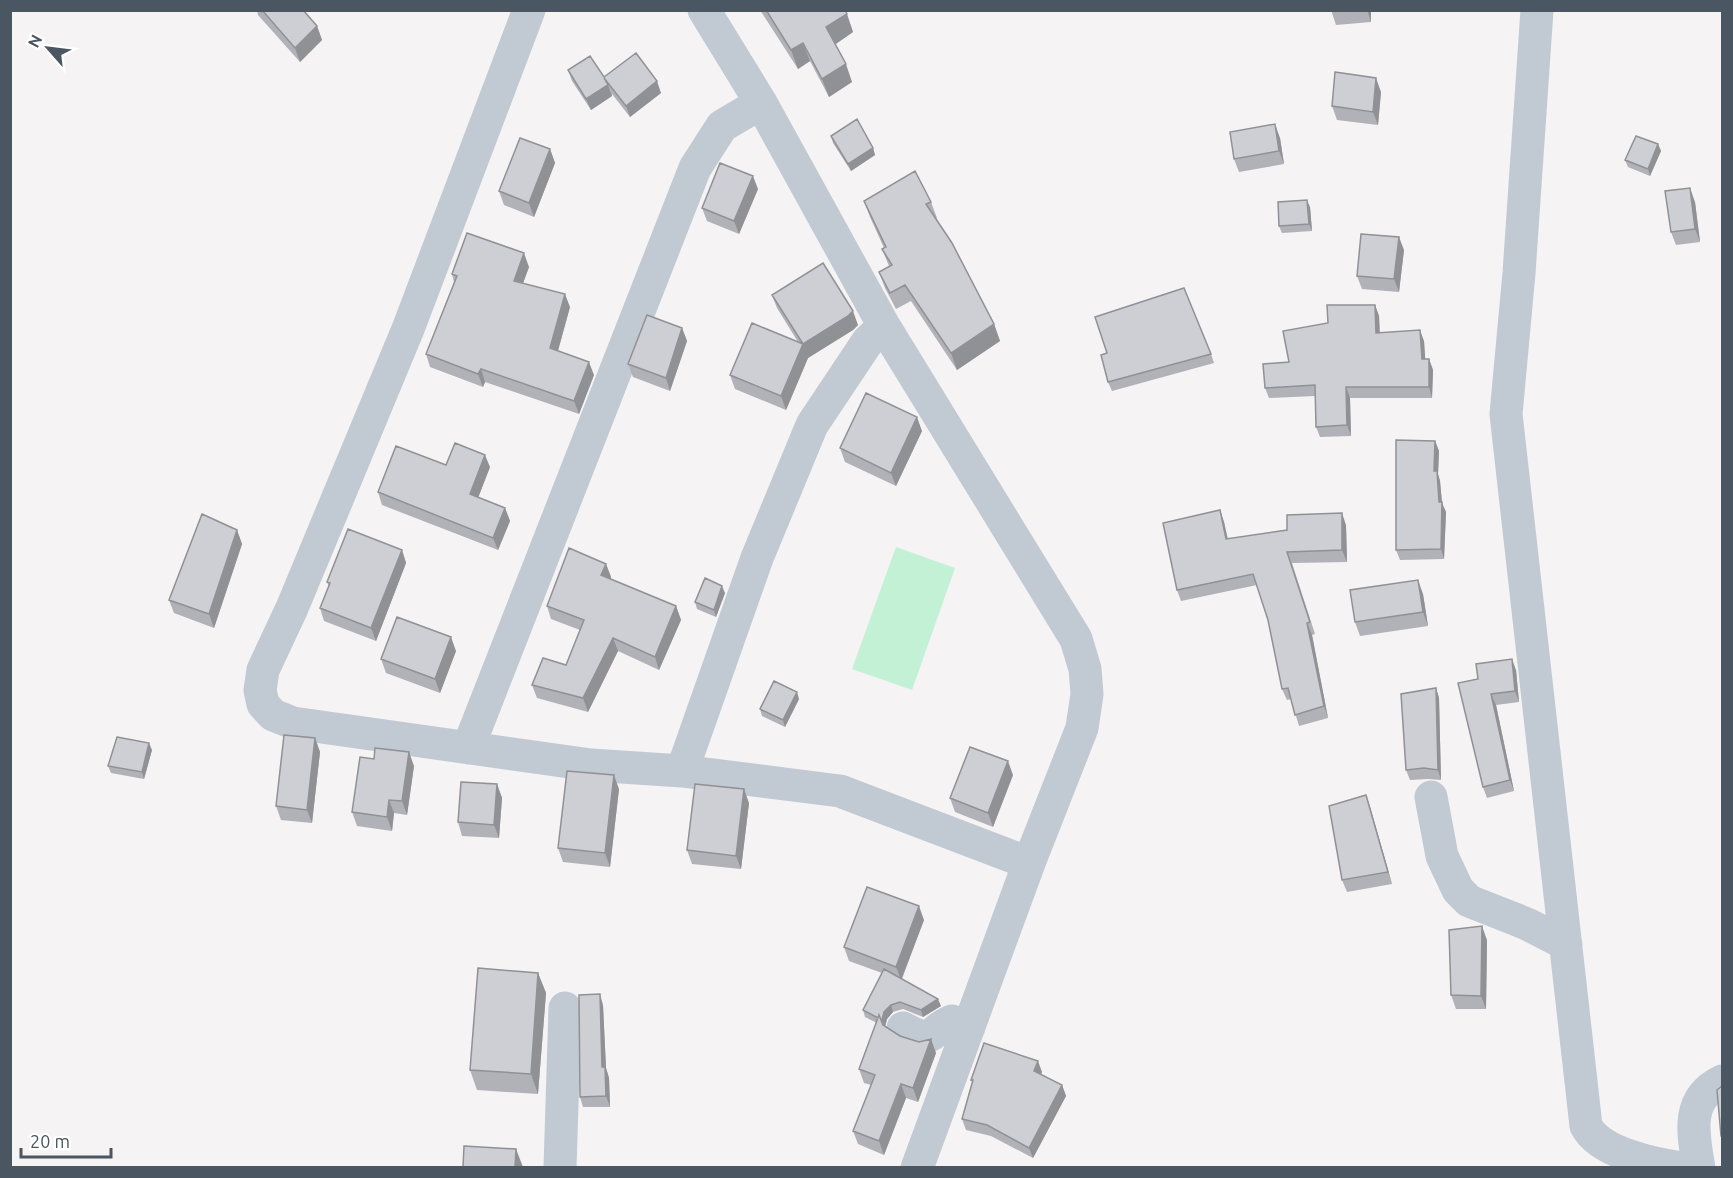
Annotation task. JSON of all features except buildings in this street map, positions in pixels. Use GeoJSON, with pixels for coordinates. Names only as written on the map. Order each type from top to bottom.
{"type":"FeatureCollection","features":[{"type":"Feature","properties":{"kind":"street"},"geometry":{"type":"LineString","coordinates":[[528,10],[408,329],[292,608],[263,670],[260,698],[266,710],[293,723],[468,748],[591,765],[682,771],[840,791],[1029,863]]}},
{"type":"Feature","properties":{"kind":"street"},"geometry":{"type":"LineString","coordinates":[[704,10],[761,103],[884,326],[1076,639],[1085,669],[1087,694],[1082,728],[1029,863],[917,1167]]}},
{"type":"Feature","properties":{"kind":"street"},"geometry":{"type":"LineString","coordinates":[[1537,10],[1519,273],[1506,414],[1586,1126],[1594,1136],[1620,1152],[1647,1162],[1682,1167]]}},
{"type":"Feature","properties":{"kind":"street"},"geometry":{"type":"LineString","coordinates":[[468,748],[695,168],[722,126],[761,103]]}},
{"type":"Feature","properties":{"kind":"street"},"geometry":{"type":"LineString","coordinates":[[682,771],[757,558],[812,425],[868,341],[884,326]]}},
{"type":"Feature","properties":{"kind":"street"},"geometry":{"type":"LineString","coordinates":[[1431,797],[1442,856],[1458,890],[1469,901],[1527,924],[1566,944]]}},
{"type":"Feature","properties":{"kind":"street"},"geometry":{"type":"LineString","coordinates":[[560,1167],[566,1008]]}},
{"type":"Feature","properties":{"kind":"street"},"geometry":{"type":"LineString","coordinates":[[903,1028],[916,1035],[927,1037],[952,1021],[969,1027]]}},
{"type":"Feature","properties":{"kind":"street"},"geometry":{"type":"LineString","coordinates":[[1700,1167],[1693,1135],[1695,1111],[1705,1093],[1722,1081]]}},
{"type":"Feature","properties":{"kind":"green space"},"geometry":{"type":"Polygon","coordinates":[[[896,547],[955,568],[912,690],[852,669],[896,547]]]}}]}
